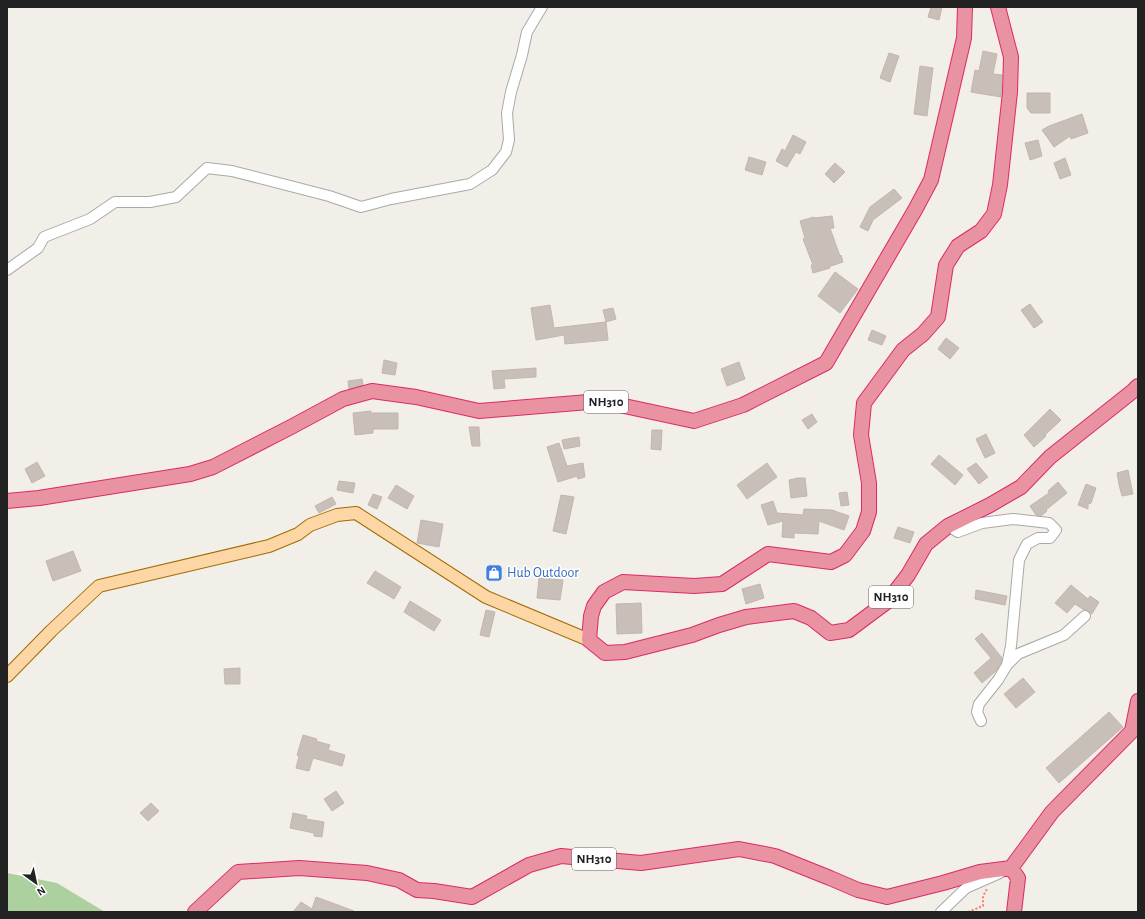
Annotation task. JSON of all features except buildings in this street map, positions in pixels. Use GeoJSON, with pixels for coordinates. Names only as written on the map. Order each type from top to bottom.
{"type":"FeatureCollection","features":[{"type":"Feature","properties":{"kind":"highway","name":"NH310"},"geometry":{"type":"LineString","coordinates":[[7,501],[39,498],[190,474],[213,467],[343,399],[372,391],[416,397],[478,412],[601,401],[694,421],[743,405],[782,386],[826,363],[931,180],[964,38],[965,7]]}},
{"type":"Feature","properties":{"kind":"highway"},"geometry":{"type":"LineString","coordinates":[[589,640],[591,616],[594,606],[604,592],[623,582],[694,586],[722,584],[768,554],[831,562],[846,555],[863,530],[868,512],[869,490],[861,435],[864,403],[903,350],[923,334],[938,317],[946,265],[958,246],[981,231],[994,214],[1000,185],[1010,92],[1011,64],[1011,57],[998,7]]}},
{"type":"Feature","properties":{"kind":"highway","name":"NH310"},"geometry":{"type":"LineString","coordinates":[[589,640],[605,653],[625,652],[692,636],[719,625],[746,617],[794,611],[811,618],[830,633],[849,630],[888,601],[908,575],[926,544],[948,526],[990,505],[1021,487],[1050,457],[1134,391],[1138,386]]}},
{"type":"Feature","properties":{"kind":"highway"},"geometry":{"type":"LineString","coordinates":[[1014,912],[1018,878],[1011,868],[1052,812],[1132,731],[1138,701]]}},
{"type":"Feature","properties":{"kind":"highway","name":"NH310"},"geometry":{"type":"LineString","coordinates":[[195,912],[238,872],[299,868],[367,873],[399,880],[417,890],[472,897],[529,864],[561,856],[641,863],[739,849],[775,856],[858,890],[887,897],[980,872],[1011,868]]}},
{"type":"Feature","properties":{"kind":"main road"},"geometry":{"type":"LineString","coordinates":[[7,676],[51,631],[99,586],[269,546],[298,534],[310,525],[337,515],[356,513],[486,597],[589,640]]}},
{"type":"Feature","properties":{"kind":"street"},"geometry":{"type":"LineString","coordinates":[[7,270],[38,248],[44,237],[90,219],[115,202],[150,202],[176,197],[207,168],[239,172],[329,196],[361,207],[391,199],[470,184],[492,170],[506,152],[509,140],[507,113],[511,92],[527,32],[542,7]]}},
{"type":"Feature","properties":{"kind":"street"},"geometry":{"type":"LineString","coordinates":[[948,526],[958,532],[982,524],[1013,519],[1050,523],[1056,530],[1050,538],[1038,538],[1027,544],[1019,560],[1011,646],[1007,665]]}},
{"type":"Feature","properties":{"kind":"street"},"geometry":{"type":"LineString","coordinates":[[981,721],[978,712],[979,704],[998,680],[1007,665],[1018,654],[1064,635],[1085,616]]}},
{"type":"Feature","properties":{"kind":"street"},"geometry":{"type":"LineString","coordinates":[[941,912],[966,888],[1011,868]]}},
{"type":"Feature","properties":{"kind":"path"},"geometry":{"type":"LineString","coordinates":[[968,912],[983,906],[983,896],[989,886]]}},
{"type":"Feature","properties":{"kind":"green space"},"geometry":{"type":"Polygon","coordinates":[[[7,873],[57,883],[105,912],[7,912],[7,873]]]}},
{"type":"Feature","properties":{"kind":"place","name":"Hub Outdoor"},"geometry":{"type":"Point","coordinates":[494,573]}}]}
